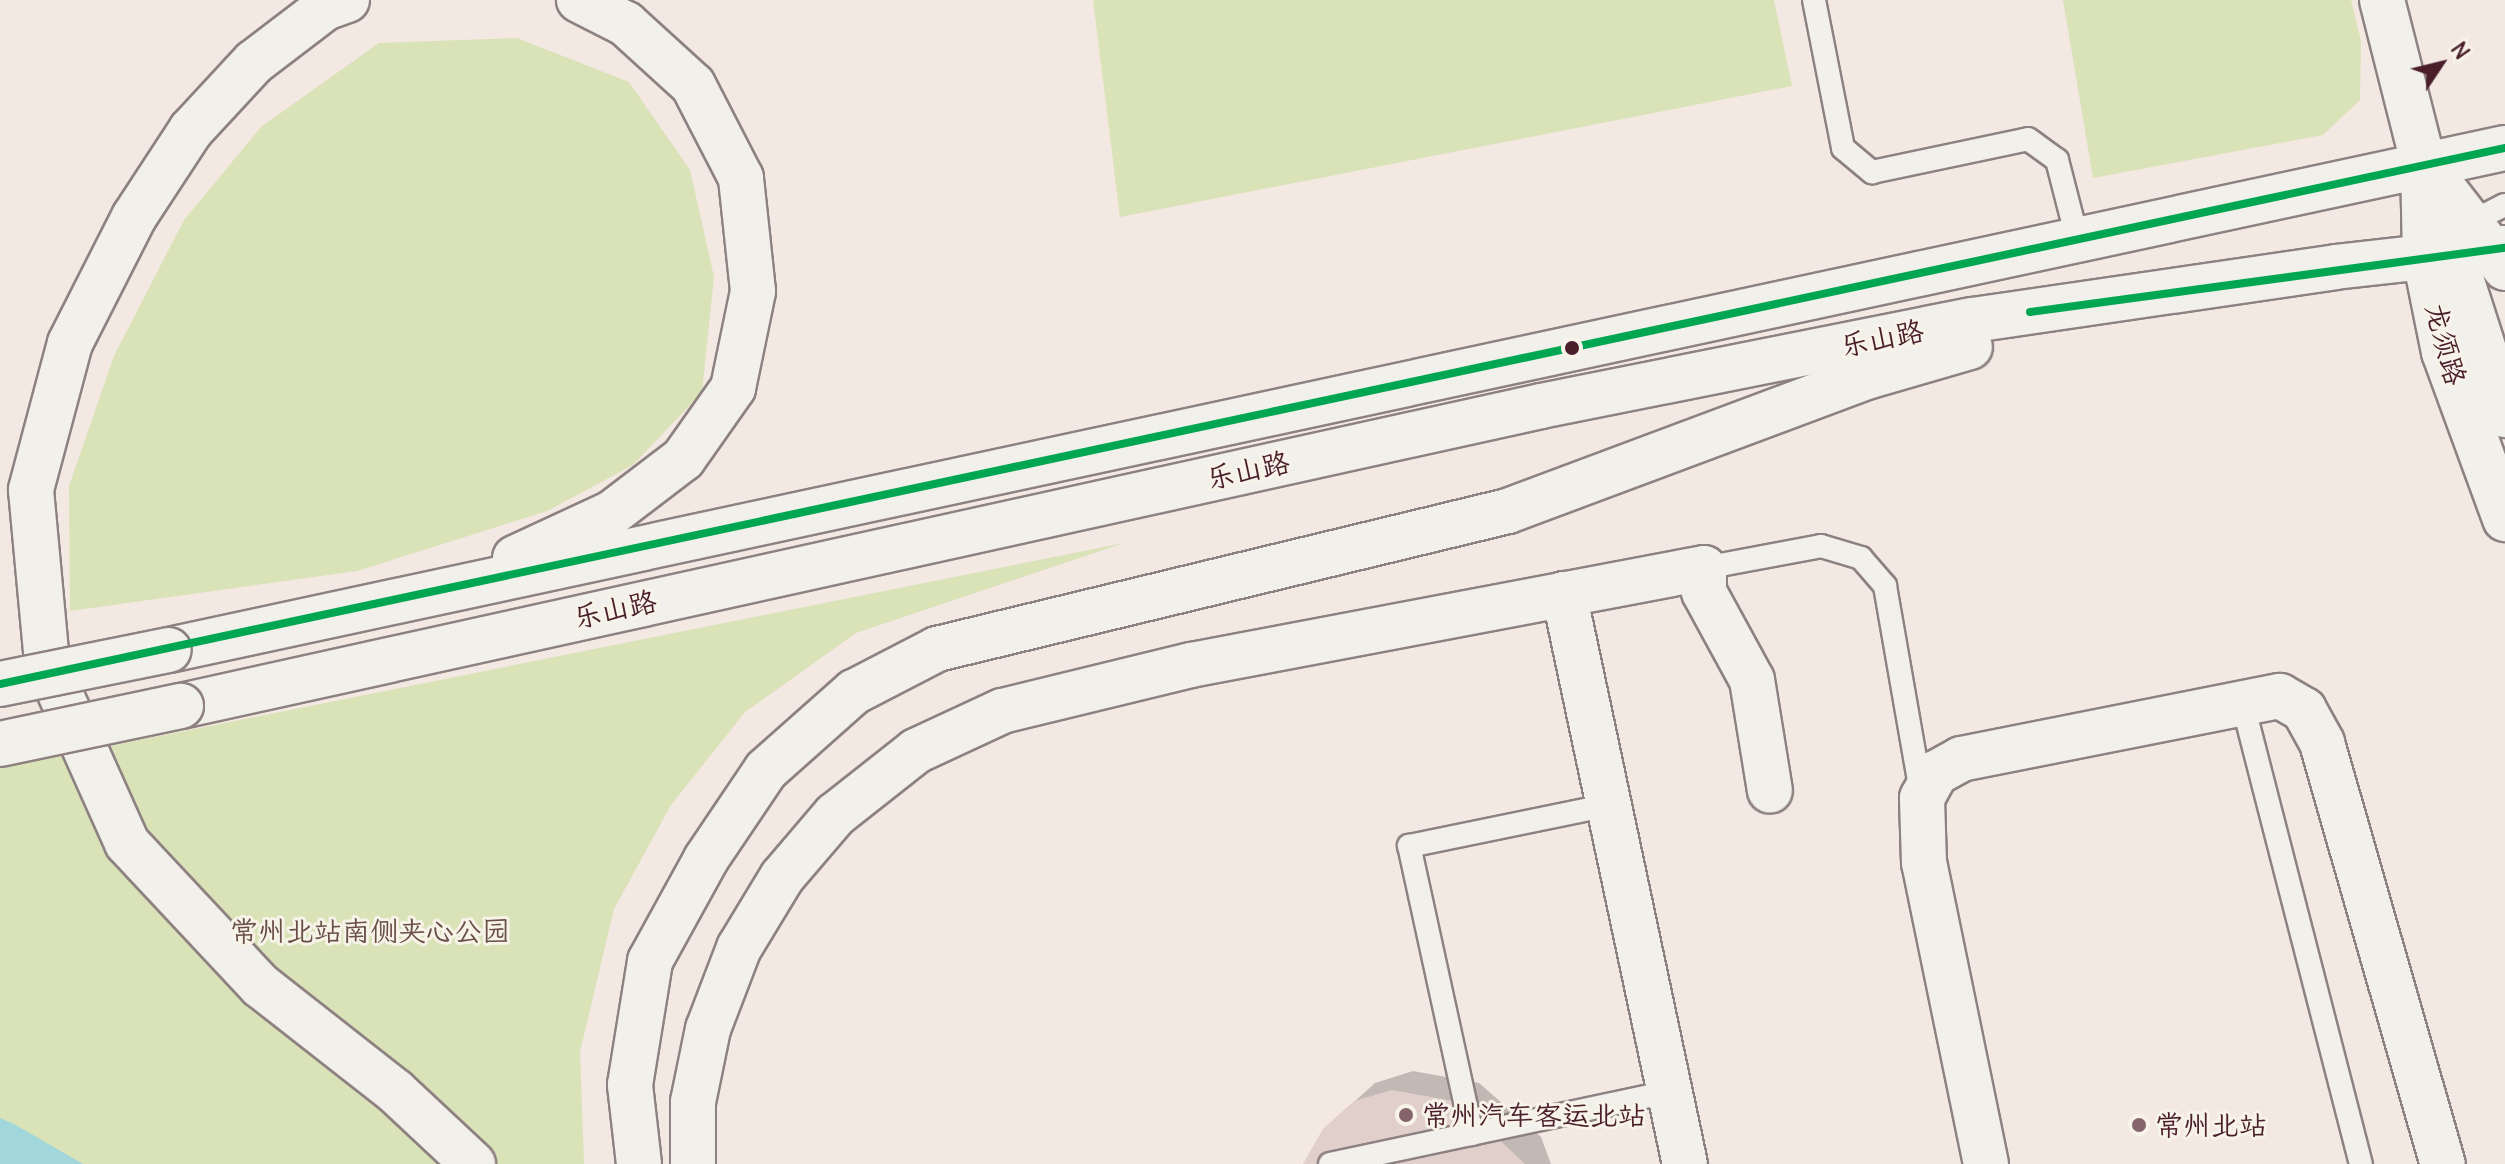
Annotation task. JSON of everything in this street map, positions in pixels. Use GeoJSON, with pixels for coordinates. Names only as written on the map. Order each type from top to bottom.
{"type":"FeatureCollection","features":[{"type":"Feature","properties":{"kind":"main road"},"geometry":{"type":"LineString","coordinates":[[347,0],[325,8],[254,62],[191,130],[134,217],[70,343],[31,490],[47,664],[127,843],[261,986],[395,1091],[473,1164]]}},
{"type":"Feature","properties":{"kind":"main road"},"geometry":{"type":"LineString","coordinates":[[169,650],[508,561],[612,513],[683,459],[733,388],[753,291],[741,178],[693,85],[626,24],[579,0]]}},
{"type":"Feature","properties":{"kind":"main road","name":"龙须路"},"geometry":{"type":"LineString","coordinates":[[2382,0],[2423,162],[2481,244],[2454,379],[2505,519]]}},
{"type":"Feature","properties":{"kind":"main road","name":"乐山路"},"geometry":{"type":"LineString","coordinates":[[0,684],[2423,162],[2505,148]]}},
{"type":"Feature","properties":{"kind":"main road","name":"龙须路"},"geometry":{"type":"LineString","coordinates":[[2423,162],[2481,244]]}},
{"type":"Feature","properties":{"kind":"main road"},"geometry":{"type":"LineString","coordinates":[[2481,244],[2505,415]]}},
{"type":"Feature","properties":{"kind":"main road","name":"乐山路"},"geometry":{"type":"LineString","coordinates":[[0,744],[1541,406],[1973,320],[2481,244]]}},
{"type":"Feature","properties":{"kind":"main road"},"geometry":{"type":"LineString","coordinates":[[639,1164],[630,1085],[650,961],[706,859],[766,770],[854,692],[937,649],[1508,511],[1870,376],[2155,293]]}},
{"type":"Feature","properties":{"kind":"main road"},"geometry":{"type":"LineString","coordinates":[[693,1164],[693,1102],[708,1029],[739,948],[782,877],[835,815],[916,751],[1016,707],[1191,665],[1704,568],[1704,592],[1752,680],[1770,791]]}},
{"type":"Feature","properties":{"kind":"main road"},"geometry":{"type":"LineString","coordinates":[[1564,594],[1685,1164]]}},
{"type":"Feature","properties":{"kind":"main road"},"geometry":{"type":"LineString","coordinates":[[1986,1164],[1924,863],[1922,798],[1936,773],[1961,759],[2242,701],[2280,696],[2304,710],[2322,743],[2443,1164]]}},
{"type":"Feature","properties":{"kind":"lane"},"geometry":{"type":"LineString","coordinates":[[1814,0],[1843,148],[1872,172],[2028,139],[2057,160],[2077,238]]}},
{"type":"Feature","properties":{"kind":"lane"},"geometry":{"type":"LineString","coordinates":[[1704,568],[1821,546],[1861,558],[1885,586],[1922,798]]}},
{"type":"Feature","properties":{"kind":"lane"},"geometry":{"type":"LineString","coordinates":[[2242,701],[2361,1164]]}},
{"type":"Feature","properties":{"kind":"lane"},"geometry":{"type":"LineString","coordinates":[[1472,1134],[1409,846],[1608,805]]}},
{"type":"Feature","properties":{"kind":"lane"},"geometry":{"type":"LineString","coordinates":[[1330,1164],[1670,1092]]}},
{"type":"Feature","properties":{"kind":"green space"},"geometry":{"type":"Polygon","coordinates":[[[1093,0],[1774,0],[1792,86],[1120,217],[1093,0]]]}},
{"type":"Feature","properties":{"kind":"green space"},"geometry":{"type":"Polygon","coordinates":[[[2063,0],[2351,0],[2361,41],[2360,100],[2323,135],[2093,178],[2063,0]]]}},
{"type":"Feature","properties":{"kind":"green space"},"geometry":{"type":"Polygon","coordinates":[[[517,38],[629,82],[690,170],[714,277],[702,392],[633,465],[547,511],[357,571],[70,611],[69,486],[114,356],[184,220],[261,127],[379,43],[517,38]]]}},
{"type":"Feature","properties":{"kind":"green space","name":"常州北站南侧夹心公园"},"geometry":{"type":"Polygon","coordinates":[[[1124,543],[856,633],[745,712],[671,805],[614,909],[580,1052],[584,1164],[0,1164],[0,768],[1124,543]]]}},
{"type":"Feature","properties":{"kind":"water"},"geometry":{"type":"Polygon","coordinates":[[[0,1118],[14,1124],[83,1164],[0,1164],[0,1118]]]}},
{"type":"Feature","properties":{"kind":"building","name":"常州汽车客运北站"},"geometry":{"type":"Polygon","coordinates":[[[1392,1090],[1459,1102],[1525,1164],[1303,1164],[1323,1129],[1354,1101],[1392,1090]]]}},
{"type":"Feature","properties":{"kind":"transit line"},"geometry":{"type":"LineString","coordinates":[[0,684],[2505,148]]}},
{"type":"Feature","properties":{"kind":"transit line"},"geometry":{"type":"LineString","coordinates":[[2030,312],[2505,248]]}},
{"type":"Feature","properties":{"kind":"place","name":"常州汽车客运北站"},"geometry":{"type":"Point","coordinates":[1406,1115]}},
{"type":"Feature","properties":{"kind":"place","name":"常州北站"},"geometry":{"type":"Point","coordinates":[2139,1125]}}]}
